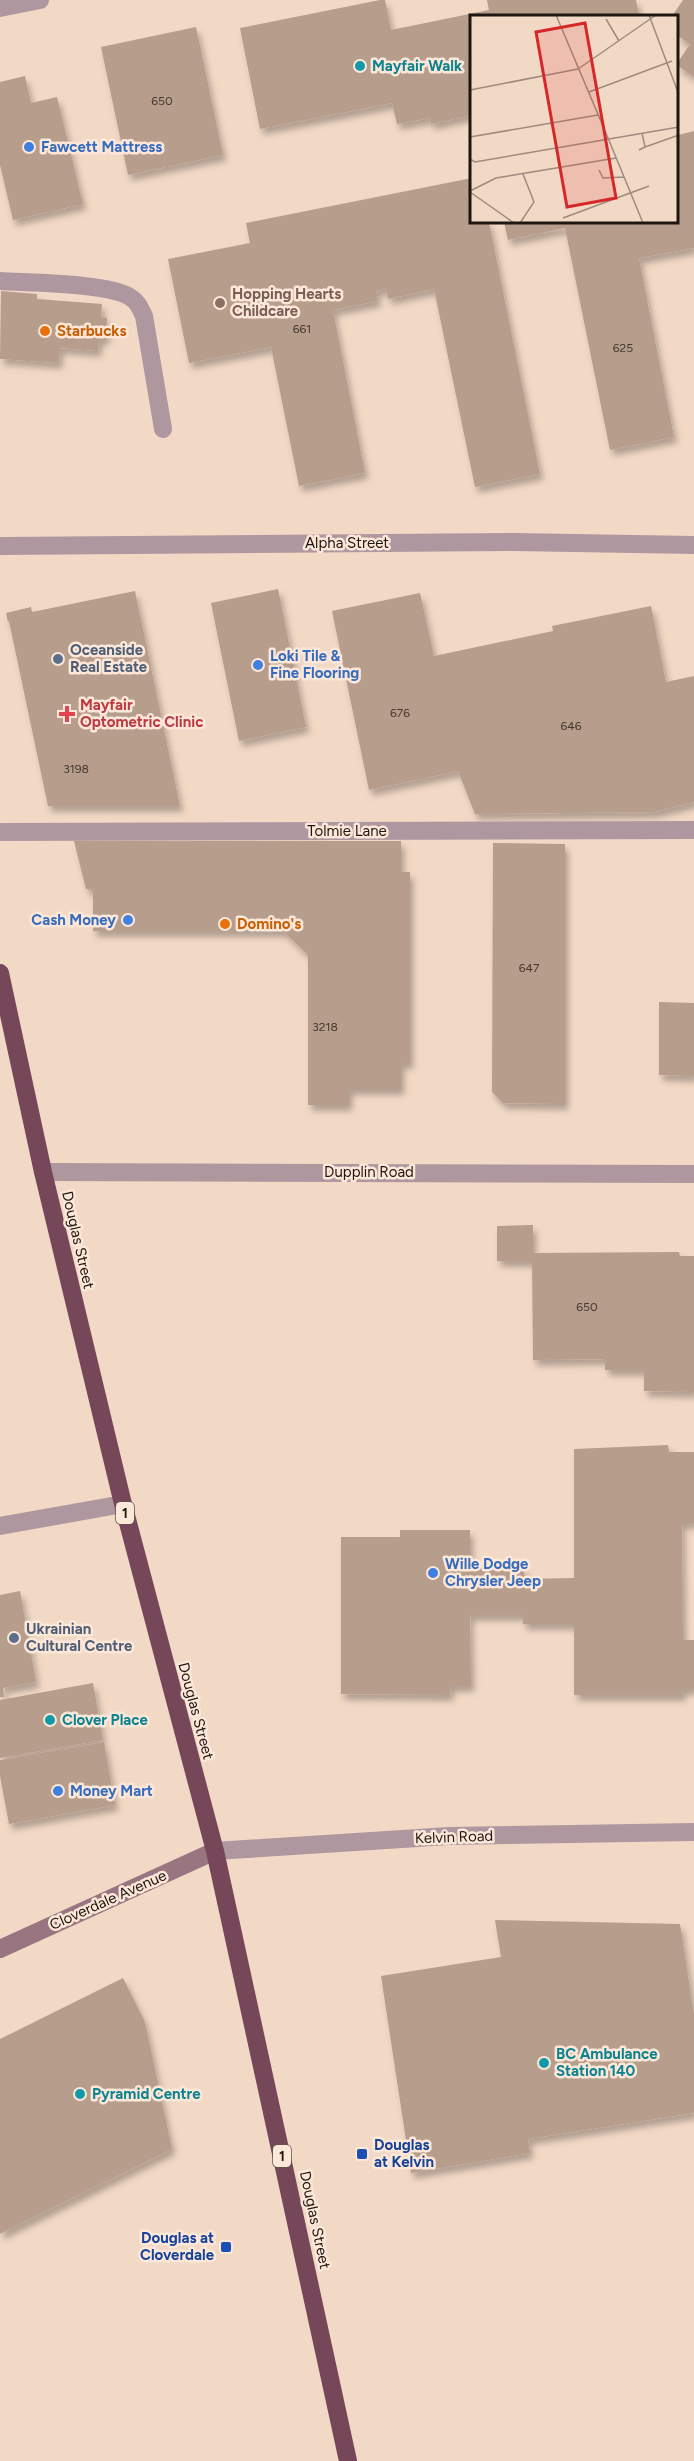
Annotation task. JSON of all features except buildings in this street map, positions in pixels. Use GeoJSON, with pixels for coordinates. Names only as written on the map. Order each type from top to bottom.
{"type":"FeatureCollection","features":[{"type":"Feature","properties":{"kind":"highway","name":"Douglas Street"},"geometry":{"type":"LineString","coordinates":[[0,973],[43,1172],[123,1504],[215,1851],[348,2461]]}},
{"type":"Feature","properties":{"kind":"main road","name":"Cloverdale Avenue"},"geometry":{"type":"LineString","coordinates":[[0,1949],[215,1851]]}},
{"type":"Feature","properties":{"kind":"street"},"geometry":{"type":"LineString","coordinates":[[0,8],[40,0]]}},
{"type":"Feature","properties":{"kind":"street"},"geometry":{"type":"LineString","coordinates":[[0,281],[102,289],[119,292],[132,298],[139,305],[144,316],[163,429]]}},
{"type":"Feature","properties":{"kind":"street","name":"Alpha Street"},"geometry":{"type":"LineString","coordinates":[[0,546],[513,542],[694,545]]}},
{"type":"Feature","properties":{"kind":"street","name":"Tolmie Lane"},"geometry":{"type":"LineString","coordinates":[[0,832],[694,830]]}},
{"type":"Feature","properties":{"kind":"street","name":"Dupplin Road"},"geometry":{"type":"LineString","coordinates":[[43,1172],[694,1174]]}},
{"type":"Feature","properties":{"kind":"street"},"geometry":{"type":"LineString","coordinates":[[0,1526],[123,1504]]}},
{"type":"Feature","properties":{"kind":"street","name":"Kelvin Road"},"geometry":{"type":"LineString","coordinates":[[215,1851],[449,1836],[694,1832]]}},
{"type":"Feature","properties":{"kind":"place","name":"Mayfair Walk"},"geometry":{"type":"Point","coordinates":[360,66]}},
{"type":"Feature","properties":{"kind":"place","name":"Fawcett Mattress"},"geometry":{"type":"Point","coordinates":[29,147]}},
{"type":"Feature","properties":{"kind":"place","name":"Hopping Hearts Childcare"},"geometry":{"type":"Point","coordinates":[220,303]}},
{"type":"Feature","properties":{"kind":"place","name":"Starbucks"},"geometry":{"type":"Point","coordinates":[45,331]}},
{"type":"Feature","properties":{"kind":"place","name":"Oceanside Real Estate"},"geometry":{"type":"Point","coordinates":[58,659]}},
{"type":"Feature","properties":{"kind":"place","name":"Loki Tile & Fine Flooring"},"geometry":{"type":"Point","coordinates":[258,665]}},
{"type":"Feature","properties":{"kind":"place","name":"Mayfair Optometric Clinic"},"geometry":{"type":"Point","coordinates":[67,714]}},
{"type":"Feature","properties":{"kind":"place","name":"Cash Money"},"geometry":{"type":"Point","coordinates":[128,920]}},
{"type":"Feature","properties":{"kind":"place","name":"Domino's"},"geometry":{"type":"Point","coordinates":[225,924]}},
{"type":"Feature","properties":{"kind":"place","name":"Wille Dodge Chrysler Jeep"},"geometry":{"type":"Point","coordinates":[433,1573]}},
{"type":"Feature","properties":{"kind":"place","name":"Ukrainian Cultural Centre"},"geometry":{"type":"Point","coordinates":[14,1638]}},
{"type":"Feature","properties":{"kind":"place","name":"Clover Place"},"geometry":{"type":"Point","coordinates":[50,1720]}},
{"type":"Feature","properties":{"kind":"place","name":"Money Mart"},"geometry":{"type":"Point","coordinates":[58,1791]}},
{"type":"Feature","properties":{"kind":"place","name":"BC Ambulance Station 140"},"geometry":{"type":"Point","coordinates":[544,2063]}},
{"type":"Feature","properties":{"kind":"place","name":"Pyramid Centre"},"geometry":{"type":"Point","coordinates":[80,2094]}},
{"type":"Feature","properties":{"kind":"place","name":"Douglas at Kelvin"},"geometry":{"type":"Point","coordinates":[362,2154]}},
{"type":"Feature","properties":{"kind":"place","name":"Douglas at Cloverdale"},"geometry":{"type":"Point","coordinates":[226,2247]}}]}
